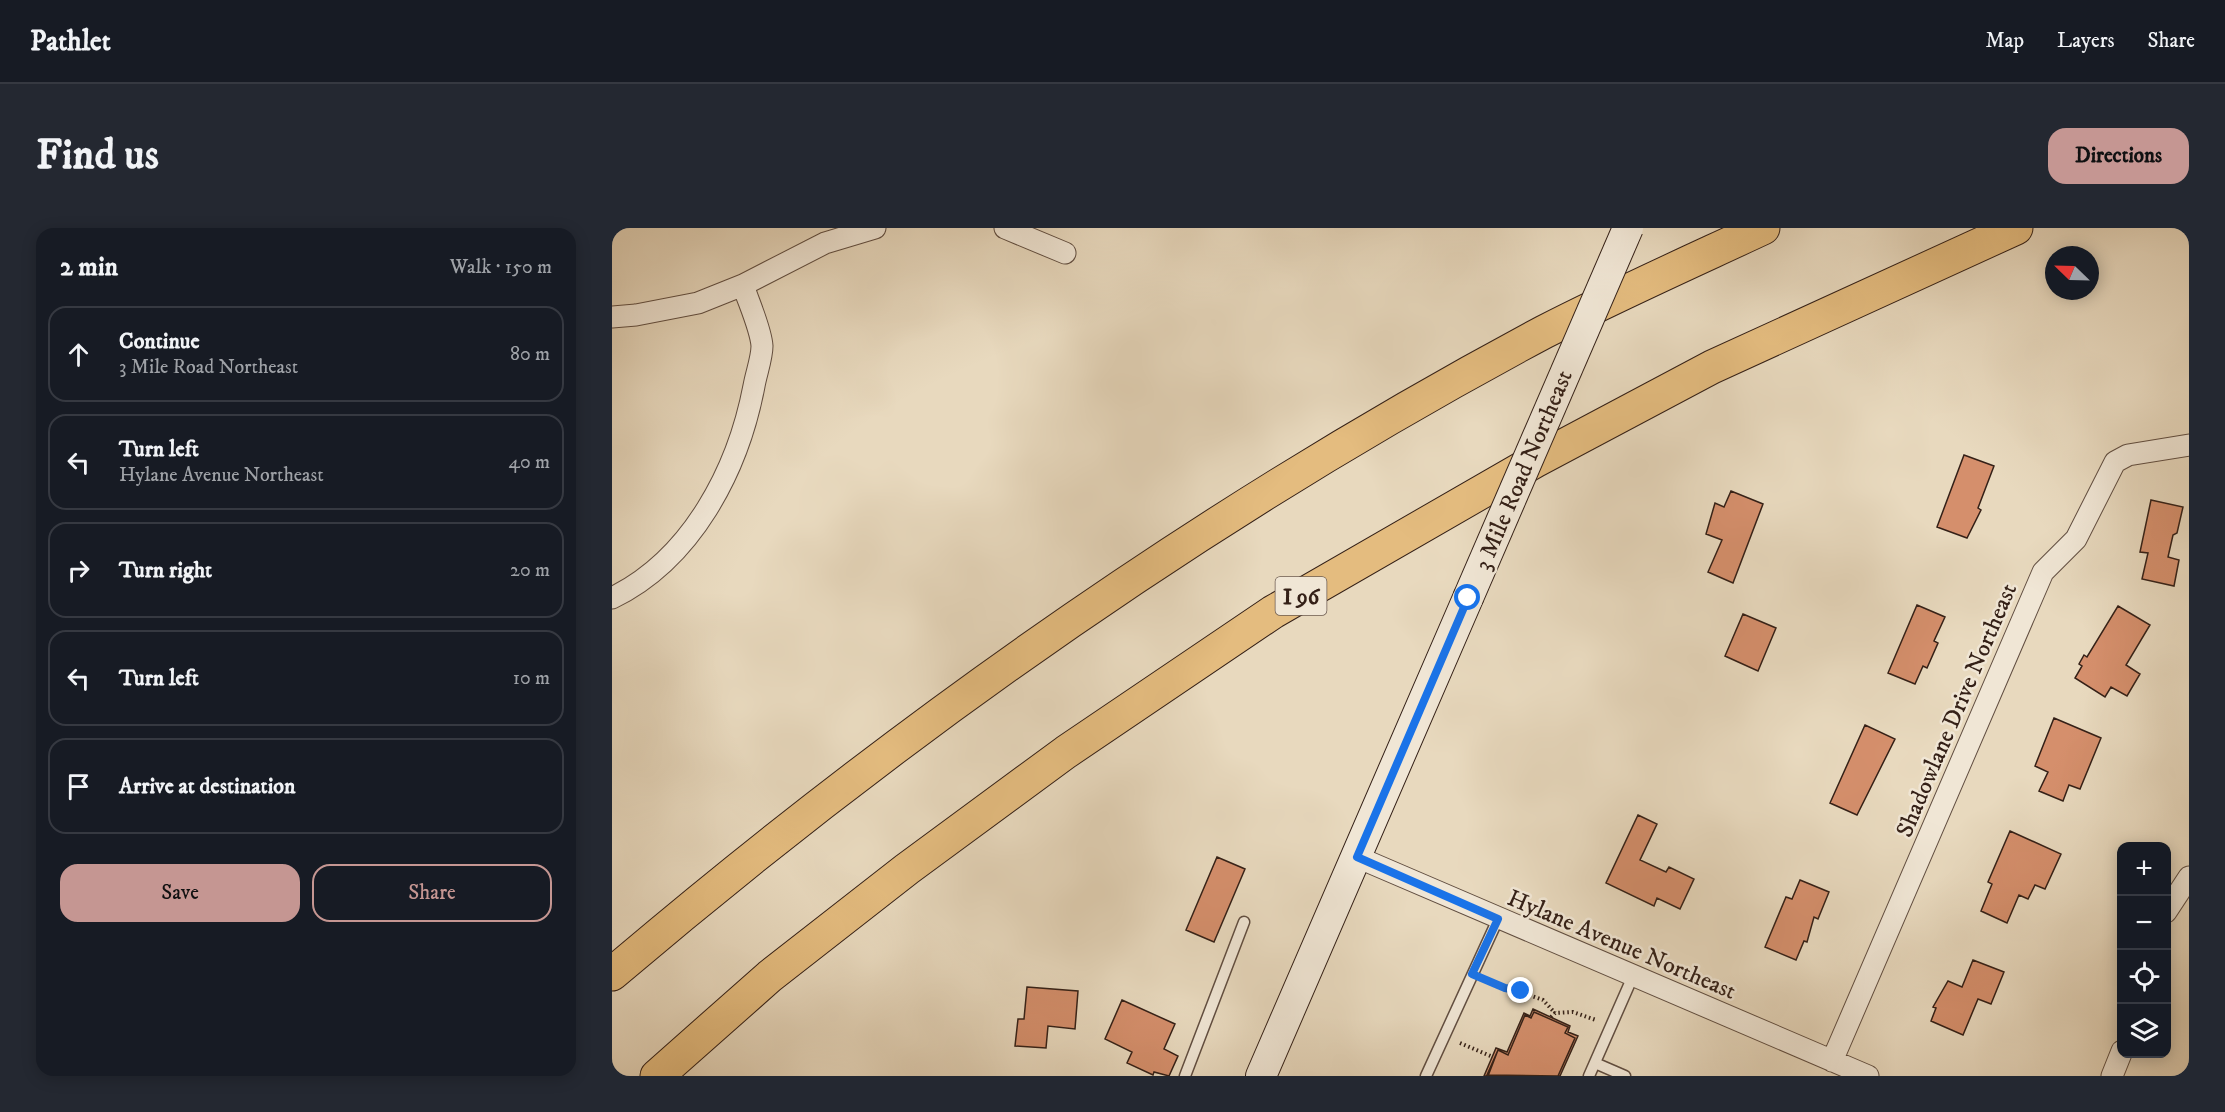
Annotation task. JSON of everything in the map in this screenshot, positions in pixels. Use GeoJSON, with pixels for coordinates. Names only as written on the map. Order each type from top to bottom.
{"type":"FeatureCollection","features":[{"type":"Feature","properties":{"kind":"highway"},"geometry":{"type":"LineString","coordinates":[[612,974],[794,822],[979,683],[1118,588],[1348,442],[1508,352],[1547,331],[1763,228]]}},
{"type":"Feature","properties":{"kind":"highway","name":"I 96"},"geometry":{"type":"LineString","coordinates":[[657,1076],[770,976],[907,869],[1066,752],[1273,612],[1535,461],[1712,367],[2016,228]]}},
{"type":"Feature","properties":{"kind":"main road","name":"3 Mile Road Northeast"},"geometry":{"type":"LineString","coordinates":[[1261,1076],[1628,228]]}},
{"type":"Feature","properties":{"kind":"street"},"geometry":{"type":"LineString","coordinates":[[612,316],[636,315],[698,303],[743,285],[825,243],[875,228]]}},
{"type":"Feature","properties":{"kind":"street"},"geometry":{"type":"LineString","coordinates":[[1005,228],[1065,253]]}},
{"type":"Feature","properties":{"kind":"street"},"geometry":{"type":"LineString","coordinates":[[612,598],[628,590],[670,559],[717,495],[748,420],[762,345],[743,285]]}},
{"type":"Feature","properties":{"kind":"street","name":"Shadowlane Drive Northeast"},"geometry":{"type":"LineString","coordinates":[[1832,1060],[2043,572],[2076,539],[2115,462],[2128,455],[2189,445]]}},
{"type":"Feature","properties":{"kind":"street","name":"Hylane Avenue Northeast"},"geometry":{"type":"LineString","coordinates":[[1357,857],[1868,1076]]}},
{"type":"Feature","properties":{"kind":"street"},"geometry":{"type":"LineString","coordinates":[[2171,904],[2189,877]]}},
{"type":"Feature","properties":{"kind":"street"},"geometry":{"type":"LineString","coordinates":[[2112,1076],[2118,1058]]}},
{"type":"Feature","properties":{"kind":"lane"},"geometry":{"type":"LineString","coordinates":[[1426,1076],[1498,919]]}},
{"type":"Feature","properties":{"kind":"lane"},"geometry":{"type":"LineString","coordinates":[[1185,1076],[1244,922]]}},
{"type":"Feature","properties":{"kind":"lane"},"geometry":{"type":"LineString","coordinates":[[1589,1076],[1633,976]]}},
{"type":"Feature","properties":{"kind":"lane"},"geometry":{"type":"LineString","coordinates":[[1595,1063],[1625,1076]]}},
{"type":"Feature","properties":{"kind":"path"},"geometry":{"type":"LineString","coordinates":[[1472,974],[1543,1000],[1555,1013]]}},
{"type":"Feature","properties":{"kind":"path"},"geometry":{"type":"LineString","coordinates":[[1551,1017],[1555,1013],[1573,1012],[1611,1026]]}},
{"type":"Feature","properties":{"kind":"path"},"geometry":{"type":"LineString","coordinates":[[1444,1036],[1493,1057]]}},
{"type":"Feature","properties":{"kind":"building"},"geometry":{"type":"Polygon","coordinates":[[[1964,455],[1994,466],[1978,508],[1981,510],[1967,538],[1937,527],[1964,455]]]}},
{"type":"Feature","properties":{"kind":"building"},"geometry":{"type":"Polygon","coordinates":[[[1731,491],[1763,504],[1733,583],[1708,572],[1722,540],[1706,534],[1715,503],[1724,507],[1731,491]]]}},
{"type":"Feature","properties":{"kind":"building"},"geometry":{"type":"Polygon","coordinates":[[[2151,500],[2183,507],[2168,557],[2179,560],[2174,586],[2142,579],[2148,553],[2140,552],[2151,500]]]}},
{"type":"Feature","properties":{"kind":"building"},"geometry":{"type":"Polygon","coordinates":[[[1917,605],[1945,617],[1934,641],[1938,643],[1927,668],[1923,666],[1915,684],[1888,673],[1917,605]]]}},
{"type":"Feature","properties":{"kind":"building"},"geometry":{"type":"Polygon","coordinates":[[[2118,606],[2150,625],[2126,665],[2140,674],[2127,696],[2111,687],[2105,697],[2075,678],[2082,666],[2079,664],[2084,655],[2087,657],[2118,606]]]}},
{"type":"Feature","properties":{"kind":"building"},"geometry":{"type":"Polygon","coordinates":[[[1743,614],[1776,628],[1758,671],[1725,656],[1743,614]]]}},
{"type":"Feature","properties":{"kind":"building"},"geometry":{"type":"Polygon","coordinates":[[[2054,718],[2101,738],[2080,789],[2069,785],[2063,801],[2039,791],[2048,772],[2035,766],[2054,718]]]}},
{"type":"Feature","properties":{"kind":"building"},"geometry":{"type":"Polygon","coordinates":[[[1865,725],[1895,739],[1857,815],[1830,803],[1865,725]]]}},
{"type":"Feature","properties":{"kind":"building"},"geometry":{"type":"Polygon","coordinates":[[[1638,815],[1657,824],[1640,860],[1666,872],[1669,867],[1694,879],[1680,909],[1657,898],[1654,906],[1606,883],[1638,815]]]}},
{"type":"Feature","properties":{"kind":"building"},"geometry":{"type":"Polygon","coordinates":[[[2010,831],[2061,854],[2045,889],[2035,885],[2028,899],[2019,895],[2007,923],[1981,911],[1992,884],[1988,882],[2010,831]]]}},
{"type":"Feature","properties":{"kind":"building"},"geometry":{"type":"Polygon","coordinates":[[[1217,857],[1245,869],[1214,942],[1186,930],[1217,857]]]}},
{"type":"Feature","properties":{"kind":"building"},"geometry":{"type":"Polygon","coordinates":[[[1800,880],[1829,892],[1818,919],[1814,917],[1807,942],[1804,941],[1796,960],[1765,947],[1786,897],[1792,899],[1800,880]]]}},
{"type":"Feature","properties":{"kind":"building"},"geometry":{"type":"Polygon","coordinates":[[[1973,960],[2004,972],[1991,1004],[1978,999],[1963,1035],[1931,1021],[1936,1008],[1933,1007],[1948,981],[1962,987],[1973,960]]]}},
{"type":"Feature","properties":{"kind":"building"},"geometry":{"type":"Polygon","coordinates":[[[1027,987],[1078,991],[1075,1029],[1048,1026],[1046,1048],[1015,1046],[1018,1019],[1024,1019],[1027,987]]]}},
{"type":"Feature","properties":{"kind":"building"},"geometry":{"type":"Polygon","coordinates":[[[1122,1000],[1175,1024],[1164,1049],[1178,1056],[1169,1076],[1154,1072],[1153,1075],[1127,1063],[1132,1052],[1105,1039],[1122,1000]]]}},
{"type":"Feature","properties":{"kind":"building"},"geometry":{"type":"Polygon","coordinates":[[[1533,1009],[1570,1026],[1568,1032],[1578,1036],[1560,1076],[1558,1076],[1575,1038],[1565,1033],[1568,1027],[1534,1012],[1531,1018],[1525,1015],[1508,1055],[1498,1050],[1488,1076],[1484,1076],[1496,1048],[1507,1052],[1524,1013],[1530,1016],[1533,1009]]]}},
{"type":"Feature","properties":{"kind":"building"},"geometry":{"type":"Polygon","coordinates":[[[1534,1012],[1568,1027],[1565,1033],[1575,1038],[1558,1076],[1487,1075],[1498,1050],[1508,1055],[1525,1015],[1531,1018],[1534,1012]]]}},
{"type":"Feature","properties":{"kind":"route"},"geometry":{"type":"LineString","coordinates":[[1468,598],[1357,857],[1498,919],[1472,974],[1505,988],[1521,991]]}}]}
